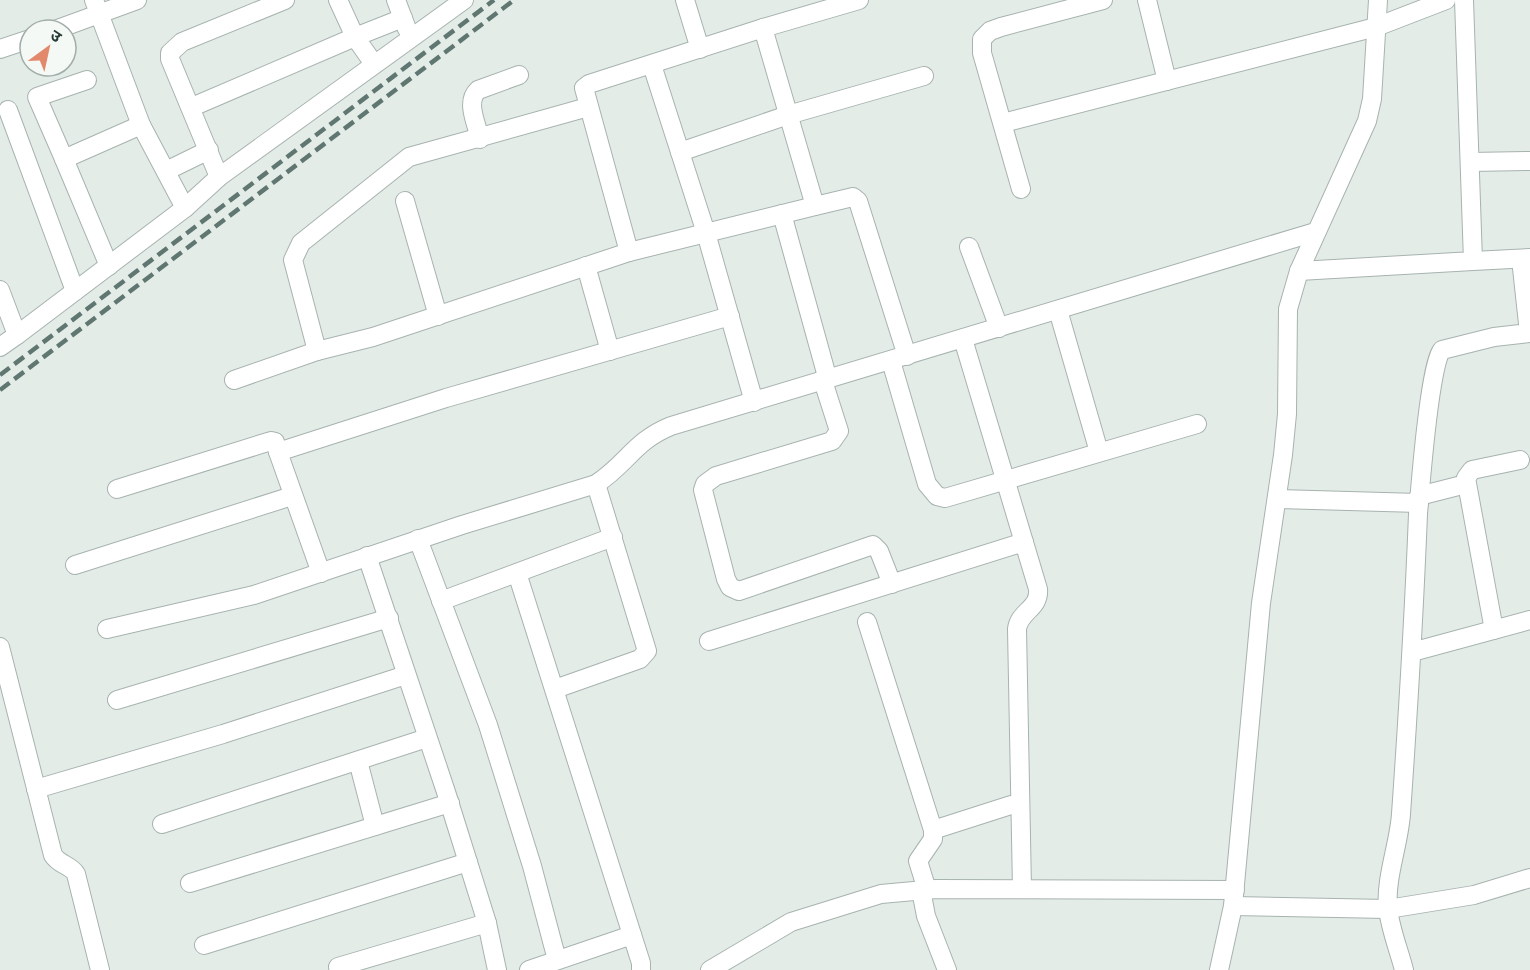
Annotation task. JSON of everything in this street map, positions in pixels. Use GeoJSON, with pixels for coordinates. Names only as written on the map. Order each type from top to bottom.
{"type":"FeatureCollection","features":[{"type":"Feature","properties":{"kind":"street"},"geometry":{"type":"LineString","coordinates":[[76,18],[96,7],[137,0]]}},
{"type":"Feature","properties":{"kind":"street"},"geometry":{"type":"LineString","coordinates":[[219,177],[192,107],[170,59],[173,48],[285,0]]}},
{"type":"Feature","properties":{"kind":"street"},"geometry":{"type":"LineString","coordinates":[[338,0],[355,37],[374,64]]}},
{"type":"Feature","properties":{"kind":"street"},"geometry":{"type":"LineString","coordinates":[[396,0],[411,39]]}},
{"type":"Feature","properties":{"kind":"street"},"geometry":{"type":"LineString","coordinates":[[0,347],[109,266],[185,207],[219,177],[464,0]]}},
{"type":"Feature","properties":{"kind":"street"},"geometry":{"type":"LineString","coordinates":[[685,0],[699,49]]}},
{"type":"Feature","properties":{"kind":"street"},"geometry":{"type":"LineString","coordinates":[[629,252],[588,107],[585,86],[763,28],[859,0]]}},
{"type":"Feature","properties":{"kind":"street"},"geometry":{"type":"LineString","coordinates":[[1021,189],[982,53],[981,45],[985,35],[1001,27],[1103,0]]}},
{"type":"Feature","properties":{"kind":"street"},"geometry":{"type":"LineString","coordinates":[[1147,0],[1167,81]]}},
{"type":"Feature","properties":{"kind":"street"},"geometry":{"type":"LineString","coordinates":[[1219,970],[1234,898],[1262,603],[1278,499],[1287,414],[1286,330],[1299,271],[1360,141],[1366,121],[1372,99],[1378,0]]}},
{"type":"Feature","properties":{"kind":"street"},"geometry":{"type":"LineString","coordinates":[[1003,123],[1376,27],[1446,0]]}},
{"type":"Feature","properties":{"kind":"street"},"geometry":{"type":"LineString","coordinates":[[1464,0],[1473,261]]}},
{"type":"Feature","properties":{"kind":"street"},"geometry":{"type":"LineString","coordinates":[[96,7],[141,125],[185,207]]}},
{"type":"Feature","properties":{"kind":"street"},"geometry":{"type":"LineString","coordinates":[[192,107],[403,18]]}},
{"type":"Feature","properties":{"kind":"street"},"geometry":{"type":"LineString","coordinates":[[763,28],[815,206]]}},
{"type":"Feature","properties":{"kind":"street"},"geometry":{"type":"LineString","coordinates":[[0,49],[18,43]]}},
{"type":"Feature","properties":{"kind":"street"},"geometry":{"type":"LineString","coordinates":[[652,65],[706,232],[754,402]]}},
{"type":"Feature","properties":{"kind":"street"},"geometry":{"type":"LineString","coordinates":[[480,139],[471,103],[473,95],[477,90],[519,75]]}},
{"type":"Feature","properties":{"kind":"street"},"geometry":{"type":"LineString","coordinates":[[680,152],[788,115],[924,76]]}},
{"type":"Feature","properties":{"kind":"street"},"geometry":{"type":"LineString","coordinates":[[75,291],[4,111],[87,80]]}},
{"type":"Feature","properties":{"kind":"street"},"geometry":{"type":"LineString","coordinates":[[37,97],[109,266]]}},
{"type":"Feature","properties":{"kind":"street"},"geometry":{"type":"LineString","coordinates":[[317,351],[292,260],[297,247],[409,157],[588,107]]}},
{"type":"Feature","properties":{"kind":"street"},"geometry":{"type":"LineString","coordinates":[[64,159],[141,125]]}},
{"type":"Feature","properties":{"kind":"street"},"geometry":{"type":"LineString","coordinates":[[166,171],[209,150]]}},
{"type":"Feature","properties":{"kind":"street"},"geometry":{"type":"LineString","coordinates":[[1470,162],[1530,162]]}},
{"type":"Feature","properties":{"kind":"street"},"geometry":{"type":"LineString","coordinates":[[234,380],[317,351],[373,337],[629,252],[853,197],[858,201],[931,491],[945,498],[1197,424]]}},
{"type":"Feature","properties":{"kind":"street"},"geometry":{"type":"LineString","coordinates":[[405,201],[438,315]]}},
{"type":"Feature","properties":{"kind":"street"},"geometry":{"type":"LineString","coordinates":[[782,214],[839,431],[832,441],[716,476],[705,484],[703,490],[726,579],[730,587],[739,591],[873,545],[879,551],[892,584]]}},
{"type":"Feature","properties":{"kind":"street"},"geometry":{"type":"LineString","coordinates":[[107,629],[254,596],[418,539],[596,484],[614,473],[645,438],[658,431],[1316,232]]}},
{"type":"Feature","properties":{"kind":"street"},"geometry":{"type":"LineString","coordinates":[[969,247],[999,328]]}},
{"type":"Feature","properties":{"kind":"street"},"geometry":{"type":"LineString","coordinates":[[1299,271],[1526,259],[1530,333],[1494,337],[1442,350],[1437,354],[1421,460],[1412,652],[1400,829],[1388,909],[1404,970]]}},
{"type":"Feature","properties":{"kind":"street"},"geometry":{"type":"LineString","coordinates":[[586,266],[610,351]]}},
{"type":"Feature","properties":{"kind":"street"},"geometry":{"type":"LineString","coordinates":[[0,290],[16,334]]}},
{"type":"Feature","properties":{"kind":"street"},"geometry":{"type":"LineString","coordinates":[[1058,310],[1100,452]]}},
{"type":"Feature","properties":{"kind":"street"},"geometry":{"type":"LineString","coordinates":[[278,452],[446,398],[730,316]]}},
{"type":"Feature","properties":{"kind":"street"},"geometry":{"type":"LineString","coordinates":[[963,339],[1039,597],[1033,608],[1020,619],[1017,629],[1022,889]]}},
{"type":"Feature","properties":{"kind":"street"},"geometry":{"type":"LineString","coordinates":[[117,489],[271,441],[278,452],[292,496],[300,508],[321,573]]}},
{"type":"Feature","properties":{"kind":"street"},"geometry":{"type":"LineString","coordinates":[[1494,630],[1466,484],[1468,473],[1472,470],[1520,460]]}},
{"type":"Feature","properties":{"kind":"street"},"geometry":{"type":"LineString","coordinates":[[555,689],[640,659],[647,651],[596,484]]}},
{"type":"Feature","properties":{"kind":"street"},"geometry":{"type":"LineString","coordinates":[[1278,499],[1419,500],[1466,484]]}},
{"type":"Feature","properties":{"kind":"street"},"geometry":{"type":"LineString","coordinates":[[75,565],[292,496]]}},
{"type":"Feature","properties":{"kind":"street"},"geometry":{"type":"LineString","coordinates":[[441,602],[613,537]]}},
{"type":"Feature","properties":{"kind":"street"},"geometry":{"type":"LineString","coordinates":[[418,539],[488,725],[532,866],[554,964]]}},
{"type":"Feature","properties":{"kind":"street"},"geometry":{"type":"LineString","coordinates":[[709,641],[1024,542]]}},
{"type":"Feature","properties":{"kind":"street"},"geometry":{"type":"LineString","coordinates":[[367,556],[450,803],[487,923],[497,970]]}},
{"type":"Feature","properties":{"kind":"street"},"geometry":{"type":"LineString","coordinates":[[517,573],[632,935],[641,970]]}},
{"type":"Feature","properties":{"kind":"street"},"geometry":{"type":"LineString","coordinates":[[117,700],[389,618]]}},
{"type":"Feature","properties":{"kind":"street"},"geometry":{"type":"LineString","coordinates":[[1412,652],[1530,620]]}},
{"type":"Feature","properties":{"kind":"street"},"geometry":{"type":"LineString","coordinates":[[867,622],[933,830],[933,839],[918,861],[926,916],[947,970]]}},
{"type":"Feature","properties":{"kind":"street"},"geometry":{"type":"LineString","coordinates":[[0,646],[53,855],[59,863],[72,869],[76,874],[100,970]]}},
{"type":"Feature","properties":{"kind":"street"},"geometry":{"type":"LineString","coordinates":[[36,789],[223,734],[406,675]]}},
{"type":"Feature","properties":{"kind":"street"},"geometry":{"type":"LineString","coordinates":[[162,824],[427,738]]}},
{"type":"Feature","properties":{"kind":"street"},"geometry":{"type":"LineString","coordinates":[[358,761],[375,826]]}},
{"type":"Feature","properties":{"kind":"street"},"geometry":{"type":"LineString","coordinates":[[190,883],[450,803]]}},
{"type":"Feature","properties":{"kind":"street"},"geometry":{"type":"LineString","coordinates":[[933,830],[1011,805]]}},
{"type":"Feature","properties":{"kind":"street"},"geometry":{"type":"LineString","coordinates":[[204,945],[468,862]]}},
{"type":"Feature","properties":{"kind":"street"},"geometry":{"type":"LineString","coordinates":[[710,970],[791,922],[881,894],[924,890],[1022,889],[1234,898],[1388,909],[1474,895],[1530,878]]}},
{"type":"Feature","properties":{"kind":"street"},"geometry":{"type":"LineString","coordinates":[[338,967],[487,923]]}},
{"type":"Feature","properties":{"kind":"street"},"geometry":{"type":"LineString","coordinates":[[529,970],[554,964],[632,935]]}},
{"type":"Feature","properties":{"kind":"railway"},"geometry":{"type":"LineString","coordinates":[[0,375],[494,0]]}},
{"type":"Feature","properties":{"kind":"railway"},"geometry":{"type":"LineString","coordinates":[[0,390],[514,0]]}}]}
